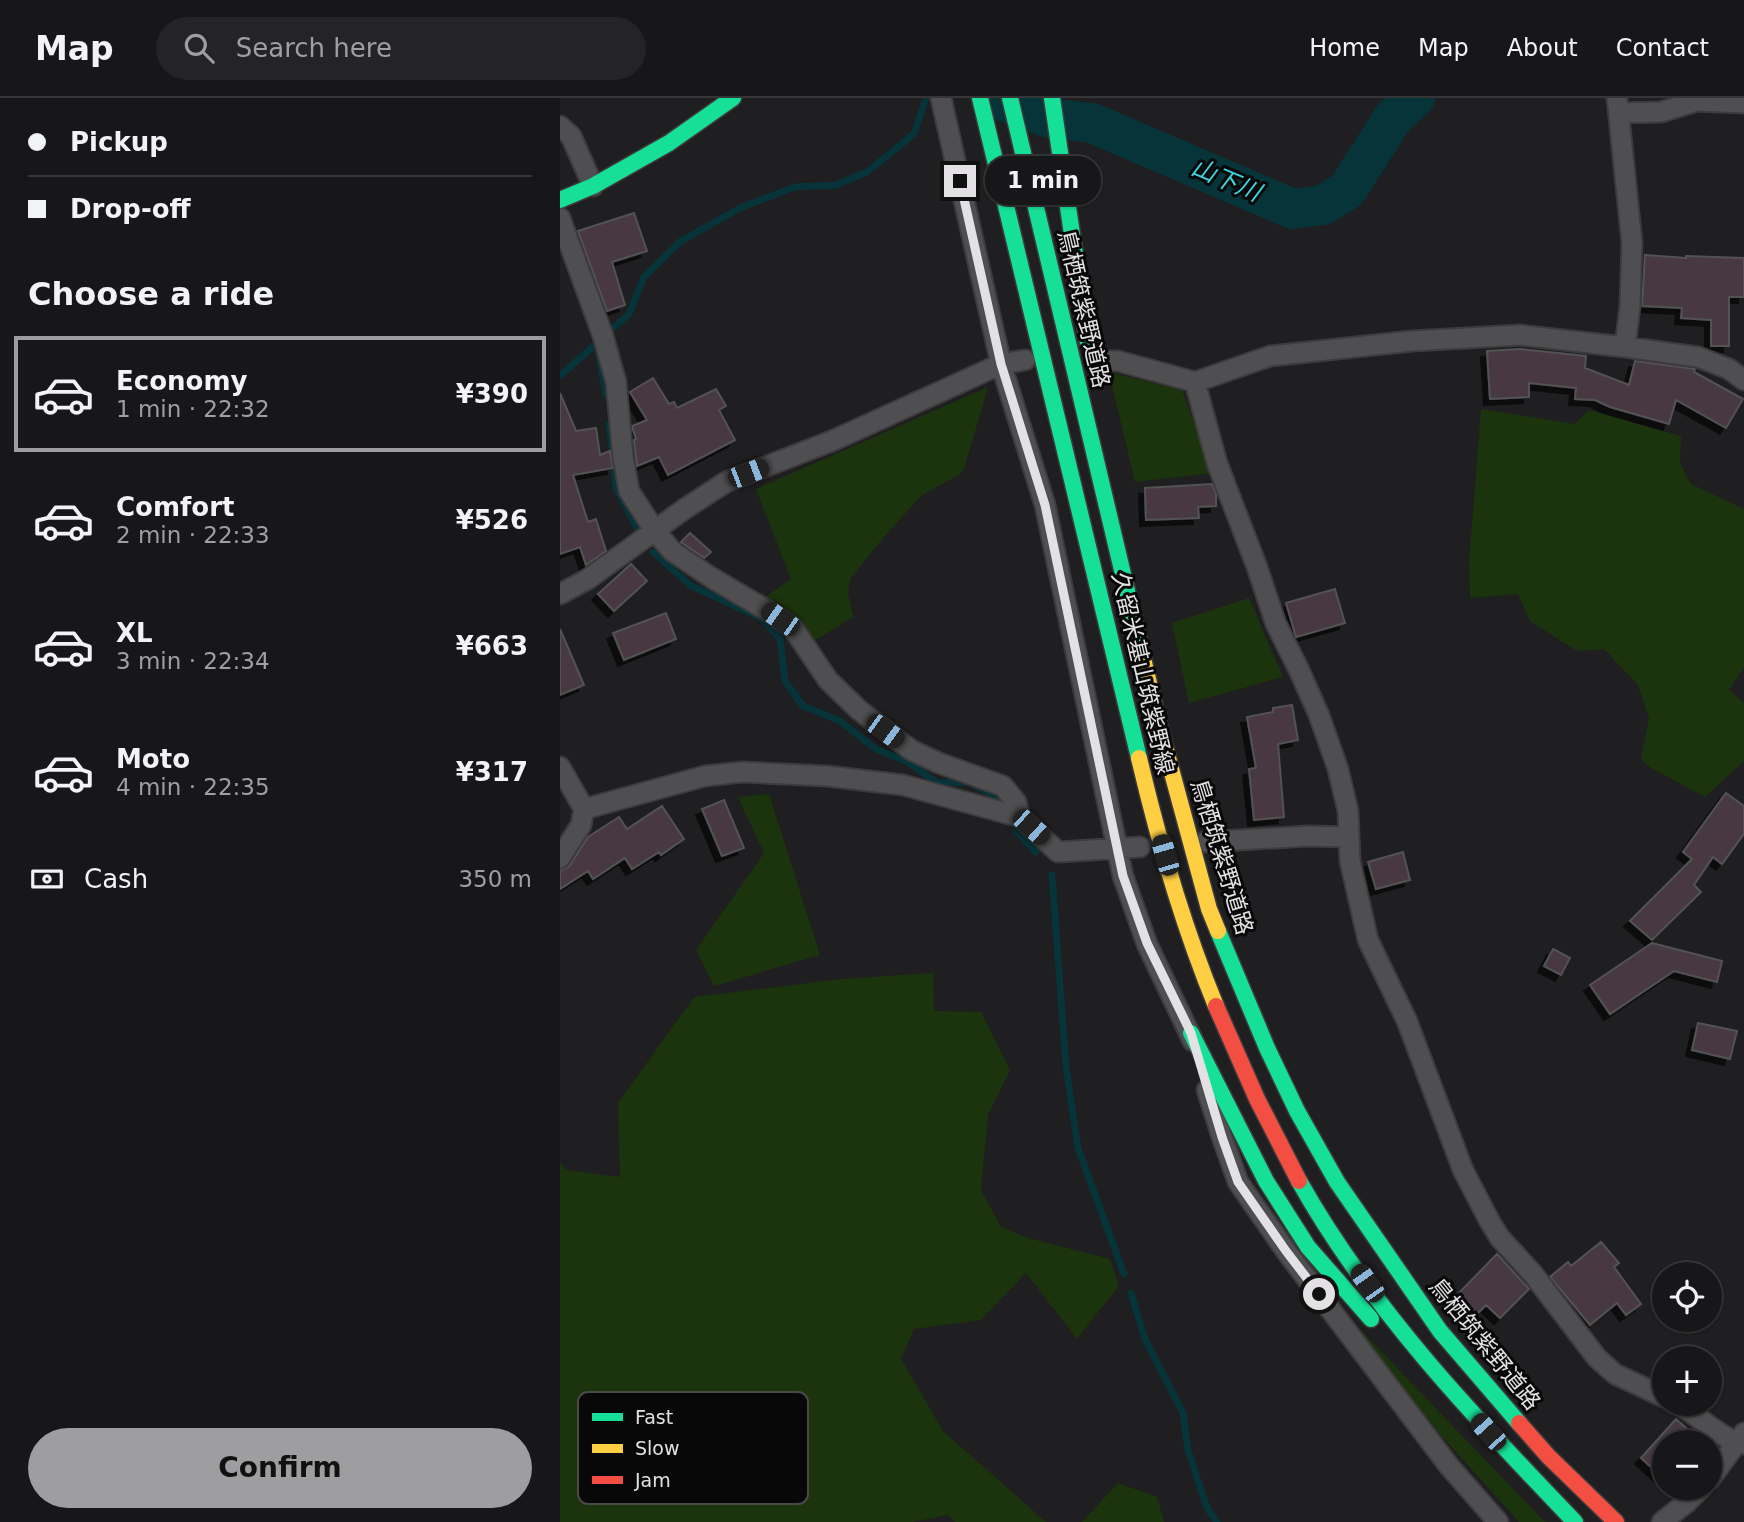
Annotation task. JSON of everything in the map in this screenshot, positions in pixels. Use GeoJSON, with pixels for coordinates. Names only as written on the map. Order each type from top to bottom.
{"type":"FeatureCollection","features":[{"type":"Feature","properties":{"kind":"main road"},"geometry":{"type":"LineString","coordinates":[[560,200],[593,186],[669,143],[733,98]]}},
{"type":"Feature","properties":{"kind":"main road","name":"久留米基山筑紫野線"},"geometry":{"type":"LineString","coordinates":[[980,98],[1152,812],[1184,920],[1218,1013],[1268,1123],[1315,1208],[1422,1356],[1488,1432],[1575,1522]]}},
{"type":"Feature","properties":{"kind":"main road","name":"鳥栖筑紫野道路"},"geometry":{"type":"LineString","coordinates":[[1010,98],[1158,720],[1209,909],[1267,1048],[1297,1111],[1337,1182],[1440,1331],[1548,1456],[1616,1522]]}},
{"type":"Feature","properties":{"kind":"main road"},"geometry":{"type":"LineString","coordinates":[[1052,98],[1128,589]]}},
{"type":"Feature","properties":{"kind":"main road"},"geometry":{"type":"LineString","coordinates":[[1191,1033],[1266,1181],[1308,1247],[1382,1332],[1455,1394]]}},
{"type":"Feature","properties":{"kind":"street"},"geometry":{"type":"LineString","coordinates":[[941,100],[1001,364],[1045,505],[1123,876],[1147,943],[1191,1033],[1238,1182],[1286,1251],[1441,1455],[1497,1522]]}},
{"type":"Feature","properties":{"kind":"street"},"geometry":{"type":"LineString","coordinates":[[1625,346],[1630,306],[1632,243],[1618,105],[1661,112],[1697,101],[1744,103]]}},
{"type":"Feature","properties":{"kind":"street"},"geometry":{"type":"LineString","coordinates":[[560,126],[571,136],[593,186]]}},
{"type":"Feature","properties":{"kind":"street"},"geometry":{"type":"LineString","coordinates":[[560,218],[603,336],[616,382],[629,491],[655,531],[672,551],[793,628],[828,680],[885,731],[911,750],[1003,786],[1016,802],[1020,817]]}},
{"type":"Feature","properties":{"kind":"street"},"geometry":{"type":"LineString","coordinates":[[1096,375],[1118,361],[1195,382],[1270,356],[1412,341],[1520,335],[1698,356],[1730,369],[1744,380]]}},
{"type":"Feature","properties":{"kind":"street"},"geometry":{"type":"LineString","coordinates":[[560,594],[588,579],[726,482],[834,440],[1001,364],[1025,360]]}},
{"type":"Feature","properties":{"kind":"street"},"geometry":{"type":"LineString","coordinates":[[1195,382],[1217,463],[1276,624],[1300,670],[1338,769],[1348,810],[1350,861],[1368,940],[1407,1021],[1463,1170],[1500,1238],[1533,1274],[1597,1357],[1615,1374],[1652,1391]]}},
{"type":"Feature","properties":{"kind":"street"},"geometry":{"type":"LineString","coordinates":[[560,767],[584,809],[581,825],[560,858]]}},
{"type":"Feature","properties":{"kind":"street"},"geometry":{"type":"LineString","coordinates":[[584,809],[705,776],[742,772],[827,776],[903,785],[1020,817],[1058,852],[1140,847]]}},
{"type":"Feature","properties":{"kind":"street"},"geometry":{"type":"LineString","coordinates":[[1205,842],[1308,836],[1349,837]]}},
{"type":"Feature","properties":{"kind":"street"},"geometry":{"type":"LineString","coordinates":[[1699,1416],[1742,1440],[1722,1464]]}},
{"type":"Feature","properties":{"kind":"street"},"geometry":{"type":"LineString","coordinates":[[1662,1522],[1689,1500]]}},
{"type":"Feature","properties":{"kind":"green space"},"geometry":{"type":"Polygon","coordinates":[[[1109,372],[1182,390],[1213,473],[1135,482],[1109,372]]]}},
{"type":"Feature","properties":{"kind":"green space"},"geometry":{"type":"Polygon","coordinates":[[[988,387],[964,469],[959,475],[922,495],[883,538],[850,579],[848,594],[853,617],[811,643],[764,598],[791,579],[756,489],[988,387]]]}},
{"type":"Feature","properties":{"kind":"green space"},"geometry":{"type":"Polygon","coordinates":[[[1481,409],[1575,424],[1589,410],[1681,436],[1680,463],[1691,484],[1744,509],[1744,667],[1729,690],[1744,703],[1744,761],[1705,797],[1651,768],[1641,759],[1649,718],[1638,685],[1604,649],[1577,651],[1530,621],[1518,594],[1470,598],[1469,562],[1481,409]]]}},
{"type":"Feature","properties":{"kind":"green space"},"geometry":{"type":"Polygon","coordinates":[[[1249,598],[1283,677],[1189,703],[1172,623],[1249,598]]]}},
{"type":"Feature","properties":{"kind":"green space"},"geometry":{"type":"Polygon","coordinates":[[[769,794],[820,955],[714,986],[696,950],[764,853],[738,797],[769,794]]]}},
{"type":"Feature","properties":{"kind":"green space"},"geometry":{"type":"Polygon","coordinates":[[[933,973],[934,1011],[981,1012],[1010,1070],[988,1115],[981,1190],[1001,1227],[1028,1238],[1110,1259],[1119,1286],[1077,1339],[1026,1273],[981,1320],[914,1329],[901,1359],[943,1431],[1046,1522],[955,1522],[948,1515],[912,1522],[560,1522],[560,1163],[567,1170],[620,1177],[618,1103],[694,997],[841,979],[933,973]]]}},
{"type":"Feature","properties":{"kind":"green space"},"geometry":{"type":"Polygon","coordinates":[[[1330,1298],[1545,1522],[1519,1522],[1439,1433],[1330,1298]]]}},
{"type":"Feature","properties":{"kind":"green space"},"geometry":{"type":"Polygon","coordinates":[[[1118,1483],[1157,1497],[1164,1522],[1082,1522],[1118,1483]]]}},
{"type":"Feature","properties":{"kind":"building"},"geometry":{"type":"Polygon","coordinates":[[[634,213],[647,251],[612,262],[625,305],[607,311],[578,231],[634,213]]]}},
{"type":"Feature","properties":{"kind":"building"},"geometry":{"type":"Polygon","coordinates":[[[1645,255],[1744,258],[1744,297],[1729,297],[1729,346],[1711,346],[1711,320],[1681,318],[1682,308],[1642,306],[1645,255]]]}},
{"type":"Feature","properties":{"kind":"building"},"geometry":{"type":"Polygon","coordinates":[[[1520,349],[1586,356],[1585,368],[1629,385],[1635,361],[1695,369],[1694,372],[1743,399],[1726,428],[1676,400],[1669,424],[1595,400],[1575,399],[1576,388],[1529,383],[1529,397],[1490,399],[1487,351],[1520,349]]]}},
{"type":"Feature","properties":{"kind":"building"},"geometry":{"type":"Polygon","coordinates":[[[653,378],[669,404],[674,402],[677,408],[716,389],[726,406],[719,410],[735,440],[668,475],[659,457],[637,466],[636,439],[632,426],[647,420],[630,392],[653,378]]]}},
{"type":"Feature","properties":{"kind":"building"},"geometry":{"type":"Polygon","coordinates":[[[560,393],[576,431],[596,428],[600,455],[610,451],[613,468],[573,475],[588,522],[596,519],[606,551],[586,565],[580,547],[560,554],[560,393]]]}},
{"type":"Feature","properties":{"kind":"building"},"geometry":{"type":"Polygon","coordinates":[[[1212,484],[1216,494],[1216,506],[1198,507],[1199,518],[1146,520],[1145,488],[1212,484]]]}},
{"type":"Feature","properties":{"kind":"building"},"geometry":{"type":"Polygon","coordinates":[[[690,533],[711,552],[704,558],[681,542],[690,533]]]}},
{"type":"Feature","properties":{"kind":"building"},"geometry":{"type":"Polygon","coordinates":[[[631,564],[647,581],[614,611],[598,594],[631,564]]]}},
{"type":"Feature","properties":{"kind":"building"},"geometry":{"type":"Polygon","coordinates":[[[1335,589],[1345,623],[1296,637],[1286,603],[1335,589]]]}},
{"type":"Feature","properties":{"kind":"building"},"geometry":{"type":"Polygon","coordinates":[[[666,613],[676,639],[624,660],[613,633],[666,613]]]}},
{"type":"Feature","properties":{"kind":"building"},"geometry":{"type":"Polygon","coordinates":[[[560,629],[584,685],[560,695],[560,629]]]}},
{"type":"Feature","properties":{"kind":"building"},"geometry":{"type":"Polygon","coordinates":[[[1292,705],[1298,740],[1278,744],[1284,817],[1254,820],[1249,769],[1256,768],[1247,717],[1292,705]]]}},
{"type":"Feature","properties":{"kind":"building"},"geometry":{"type":"Polygon","coordinates":[[[1726,793],[1744,806],[1744,834],[1722,864],[1713,857],[1694,885],[1701,892],[1652,940],[1630,921],[1692,859],[1683,852],[1726,793]]]}},
{"type":"Feature","properties":{"kind":"building"},"geometry":{"type":"Polygon","coordinates":[[[724,800],[744,848],[722,856],[702,809],[724,800]]]}},
{"type":"Feature","properties":{"kind":"building"},"geometry":{"type":"Polygon","coordinates":[[[662,806],[684,839],[661,855],[659,852],[632,869],[625,858],[593,879],[588,871],[560,889],[560,870],[570,865],[588,837],[619,817],[627,829],[662,806]]]}},
{"type":"Feature","properties":{"kind":"building"},"geometry":{"type":"Polygon","coordinates":[[[1403,852],[1410,880],[1376,889],[1368,862],[1403,852]]]}},
{"type":"Feature","properties":{"kind":"building"},"geometry":{"type":"Polygon","coordinates":[[[1652,943],[1722,961],[1717,982],[1674,971],[1610,1014],[1590,985],[1652,943]]]}},
{"type":"Feature","properties":{"kind":"building"},"geometry":{"type":"Polygon","coordinates":[[[1553,949],[1570,958],[1561,975],[1544,966],[1553,949]]]}},
{"type":"Feature","properties":{"kind":"building"},"geometry":{"type":"Polygon","coordinates":[[[1698,1023],[1737,1031],[1730,1059],[1692,1050],[1698,1023]]]}},
{"type":"Feature","properties":{"kind":"building"},"geometry":{"type":"Polygon","coordinates":[[[1601,1242],[1619,1263],[1614,1267],[1641,1304],[1626,1315],[1617,1303],[1590,1325],[1550,1277],[1568,1262],[1571,1266],[1601,1242]]]}},
{"type":"Feature","properties":{"kind":"building"},"geometry":{"type":"Polygon","coordinates":[[[1497,1254],[1529,1289],[1500,1318],[1486,1305],[1475,1316],[1455,1297],[1497,1254]]]}},
{"type":"Feature","properties":{"kind":"building"},"geometry":{"type":"Polygon","coordinates":[[[1676,1419],[1688,1430],[1666,1430],[1676,1419]]]}},
{"type":"Feature","properties":{"kind":"building"},"geometry":{"type":"Polygon","coordinates":[[[1652,1446],[1652,1468],[1641,1458],[1652,1446]]]}},
{"type":"Feature","properties":{"kind":"waterway"},"geometry":{"type":"LineString","coordinates":[[612,329],[629,314],[644,277],[681,241],[740,208],[795,187],[836,185],[867,172],[914,134],[926,98]]}},
{"type":"Feature","properties":{"kind":"waterway","name":"山下川"},"geometry":{"type":"LineString","coordinates":[[994,98],[1049,118],[1092,123],[1293,209],[1323,205],[1347,190],[1393,118],[1415,98]]}},
{"type":"Feature","properties":{"kind":"waterway"},"geometry":{"type":"LineString","coordinates":[[560,376],[597,343]]}},
{"type":"Feature","properties":{"kind":"waterway"},"geometry":{"type":"LineString","coordinates":[[598,350],[606,395]]}},
{"type":"Feature","properties":{"kind":"waterway"},"geometry":{"type":"LineString","coordinates":[[609,424],[616,488],[637,528]]}},
{"type":"Feature","properties":{"kind":"waterway"},"geometry":{"type":"LineString","coordinates":[[653,552],[690,585],[761,618],[780,638],[785,681],[803,706],[840,721],[876,749],[908,762],[937,783],[969,782],[1001,800]]}},
{"type":"Feature","properties":{"kind":"waterway"},"geometry":{"type":"LineString","coordinates":[[1016,831],[1036,852]]}},
{"type":"Feature","properties":{"kind":"waterway"},"geometry":{"type":"LineString","coordinates":[[1052,875],[1066,1067],[1078,1148],[1124,1274]]}},
{"type":"Feature","properties":{"kind":"waterway"},"geometry":{"type":"LineString","coordinates":[[1131,1293],[1145,1339],[1183,1413],[1188,1450],[1207,1508],[1217,1522]]}},
{"type":"Feature","properties":{"kind":"traffic: fast"},"geometry":{"type":"LineString","coordinates":[[560,200],[593,186],[669,143],[733,98]]}},
{"type":"Feature","properties":{"kind":"traffic: fast"},"geometry":{"type":"LineString","coordinates":[[980,98],[1139,758]]}},
{"type":"Feature","properties":{"kind":"traffic: fast"},"geometry":{"type":"LineString","coordinates":[[1010,98],[1141,650]]}},
{"type":"Feature","properties":{"kind":"traffic: fast"},"geometry":{"type":"LineString","coordinates":[[1052,98],[1088,343]]}},
{"type":"Feature","properties":{"kind":"traffic: fast"},"geometry":{"type":"LineString","coordinates":[[1218,931],[1267,1048],[1297,1111],[1337,1182],[1440,1331],[1519,1423]]}},
{"type":"Feature","properties":{"kind":"traffic: fast"},"geometry":{"type":"LineString","coordinates":[[1191,1033],[1266,1181],[1308,1247],[1371,1319]]}},
{"type":"Feature","properties":{"kind":"traffic: fast"},"geometry":{"type":"LineString","coordinates":[[1299,1181],[1358,1274],[1391,1317],[1462,1402],[1575,1522]]}},
{"type":"Feature","properties":{"kind":"traffic: slow"},"geometry":{"type":"LineString","coordinates":[[1141,650],[1209,909],[1218,931]]}},
{"type":"Feature","properties":{"kind":"traffic: slow"},"geometry":{"type":"LineString","coordinates":[[1139,758],[1173,884],[1216,1006]]}},
{"type":"Feature","properties":{"kind":"traffic: jam"},"geometry":{"type":"LineString","coordinates":[[1216,1006],[1257,1099],[1299,1181]]}},
{"type":"Feature","properties":{"kind":"traffic: jam"},"geometry":{"type":"LineString","coordinates":[[1519,1423],[1548,1456],[1616,1522]]}},
{"type":"Feature","properties":{"kind":"route"},"geometry":{"type":"LineString","coordinates":[[960,181],[1001,364],[1045,505],[1123,876],[1147,943],[1191,1033],[1238,1182],[1319,1294]]}}]}
